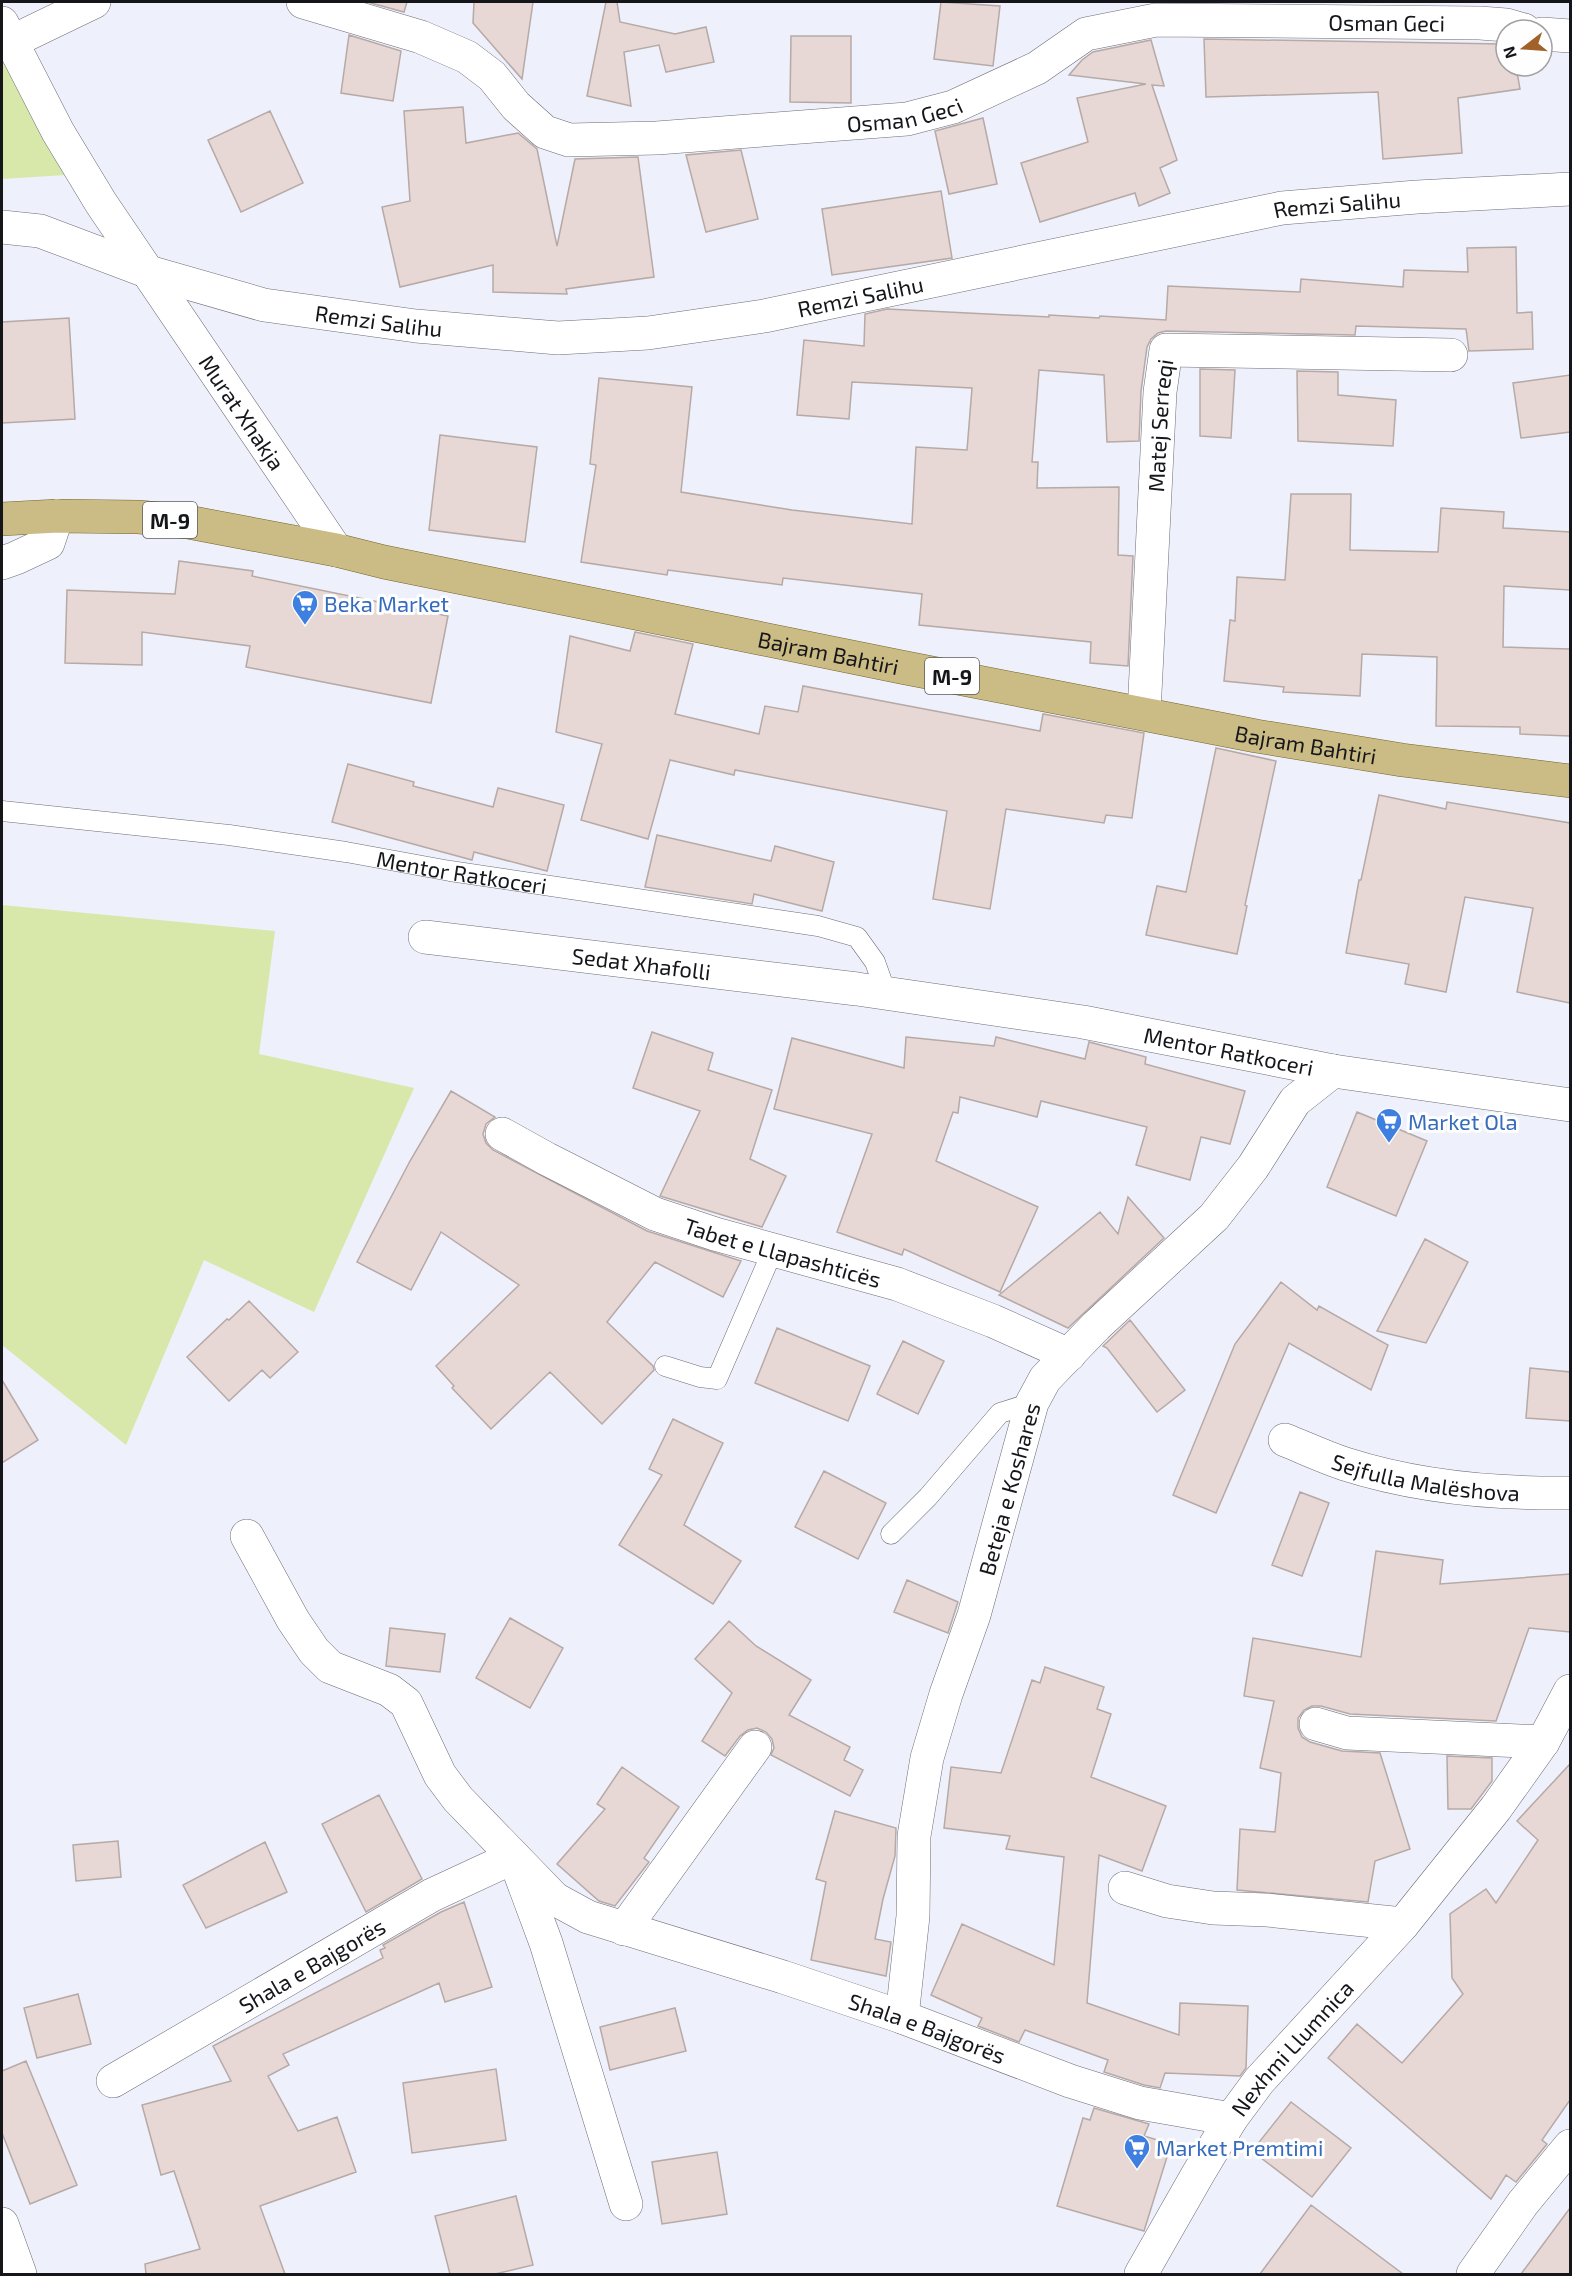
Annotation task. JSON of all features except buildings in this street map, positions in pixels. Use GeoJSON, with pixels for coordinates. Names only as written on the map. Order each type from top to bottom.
{"type":"FeatureCollection","features":[{"type":"Feature","properties":{"kind":"main road","name":"M-9"},"geometry":{"type":"LineString","coordinates":[[2,519],[57,516],[139,517],[188,522],[336,550]]}},
{"type":"Feature","properties":{"kind":"main road","name":"Bajram Bahtiri"},"geometry":{"type":"LineString","coordinates":[[336,550],[384,562],[901,667],[1256,735],[1402,760],[1570,781]]}},
{"type":"Feature","properties":{"kind":"street"},"geometry":{"type":"LineString","coordinates":[[6,32],[94,2]]}},
{"type":"Feature","properties":{"kind":"street","name":"Osman Geci"},"geometry":{"type":"LineString","coordinates":[[303,2],[421,37],[467,57],[492,76],[516,106],[545,132],[569,140],[657,138],[907,119],[953,107],[1037,68],[1086,34],[1156,20],[1494,19]]}},
{"type":"Feature","properties":{"kind":"street","name":"Murat Xhakja"},"geometry":{"type":"LineString","coordinates":[[6,32],[58,132],[101,203],[336,550]]}},
{"type":"Feature","properties":{"kind":"street"},"geometry":{"type":"LineString","coordinates":[[1554,35],[1570,36]]}},
{"type":"Feature","properties":{"kind":"street","name":"Remzi Salihu"},"geometry":{"type":"LineString","coordinates":[[149,272],[264,305],[417,326],[569,338],[648,333],[764,316],[1282,208],[1417,197],[1570,189]]}},
{"type":"Feature","properties":{"kind":"street"},"geometry":{"type":"LineString","coordinates":[[2,227],[40,231],[149,272]]}},
{"type":"Feature","properties":{"kind":"street","name":"Matej Serreqi"},"geometry":{"type":"LineString","coordinates":[[1144,713],[1160,392],[1167,350],[1451,355]]}},
{"type":"Feature","properties":{"kind":"street"},"geometry":{"type":"LineString","coordinates":[[2,562],[48,543],[57,516]]}},
{"type":"Feature","properties":{"kind":"street","name":"Sedat Xhafolli"},"geometry":{"type":"LineString","coordinates":[[425,937],[871,991]]}},
{"type":"Feature","properties":{"kind":"street","name":"Mentor Ratkoceri"},"geometry":{"type":"LineString","coordinates":[[871,991],[1083,1022],[1333,1071],[1570,1105]]}},
{"type":"Feature","properties":{"kind":"street","name":"Beteja e Koshares"},"geometry":{"type":"LineString","coordinates":[[902,2017],[913,1916],[914,1836],[927,1758],[946,1694],[974,1615],[1032,1403],[1045,1378],[1096,1326],[1214,1217],[1253,1167],[1296,1101],[1333,1071]]}},
{"type":"Feature","properties":{"kind":"street","name":"Tabet e Llapashticës"},"geometry":{"type":"LineString","coordinates":[[502,1134],[656,1214],[715,1234],[897,1284],[993,1321],[1069,1355]]}},
{"type":"Feature","properties":{"kind":"street","name":"Sejfulla Malëshova"},"geometry":{"type":"LineString","coordinates":[[1285,1440],[1344,1464],[1408,1479],[1471,1489],[1538,1493],[1570,1492]]}},
{"type":"Feature","properties":{"kind":"street","name":"Shala e Bajgorës"},"geometry":{"type":"LineString","coordinates":[[247,1536],[293,1620],[314,1651],[330,1667],[389,1690],[406,1702],[440,1775],[458,1799],[555,1899],[588,1917],[783,1977],[902,2017],[1070,2081],[1140,2103],[1231,2119]]}},
{"type":"Feature","properties":{"kind":"street","name":"Nexhmi Llumnica"},"geometry":{"type":"LineString","coordinates":[[1141,2274],[1231,2119],[1259,2081],[1403,1924],[1496,1808],[1543,1743],[1570,1691]]}},
{"type":"Feature","properties":{"kind":"street"},"geometry":{"type":"LineString","coordinates":[[1316,1724],[1347,1733],[1543,1743]]}},
{"type":"Feature","properties":{"kind":"street"},"geometry":{"type":"LineString","coordinates":[[624,1929],[755,1747]]}},
{"type":"Feature","properties":{"kind":"street","name":"Shala e Bajgorës"},"geometry":{"type":"LineString","coordinates":[[113,2081],[432,1895],[514,1857]]}},
{"type":"Feature","properties":{"kind":"street","name":"Shala e Bajgorës"},"geometry":{"type":"LineString","coordinates":[[514,1857],[546,1943],[626,2204]]}},
{"type":"Feature","properties":{"kind":"street"},"geometry":{"type":"LineString","coordinates":[[1125,1888],[1167,1901],[1213,1908],[1267,1910],[1403,1924]]}},
{"type":"Feature","properties":{"kind":"street"},"geometry":{"type":"LineString","coordinates":[[1473,2274],[1523,2204],[1570,2146]]}},
{"type":"Feature","properties":{"kind":"street"},"geometry":{"type":"LineString","coordinates":[[2,2224],[20,2274]]}},
{"type":"Feature","properties":{"kind":"lane","name":"Mentor Ratkoceri"},"geometry":{"type":"LineString","coordinates":[[2,811],[240,837],[818,926],[857,937],[875,962],[871,991]]}},
{"type":"Feature","properties":{"kind":"lane"},"geometry":{"type":"LineString","coordinates":[[665,1366],[700,1377],[717,1379],[773,1250]]}},
{"type":"Feature","properties":{"kind":"lane"},"geometry":{"type":"LineString","coordinates":[[891,1534],[928,1497],[1000,1413],[1032,1403]]}},
{"type":"Feature","properties":{"kind":"green space"},"geometry":{"type":"Polygon","coordinates":[[[2,42],[65,175],[2,179],[2,42]]]}},
{"type":"Feature","properties":{"kind":"green space"},"geometry":{"type":"Polygon","coordinates":[[[2,905],[275,931],[259,1054],[414,1088],[314,1312],[204,1260],[126,1445],[2,1345],[2,905]]]}},
{"type":"Feature","properties":{"kind":"place","name":"Beka Market"},"geometry":{"type":"Point","coordinates":[305,626]}},
{"type":"Feature","properties":{"kind":"place","name":"Market Ola"},"geometry":{"type":"Point","coordinates":[1389,1144]}},
{"type":"Feature","properties":{"kind":"place","name":"Market Premtimi"},"geometry":{"type":"Point","coordinates":[1137,2170]}}]}
